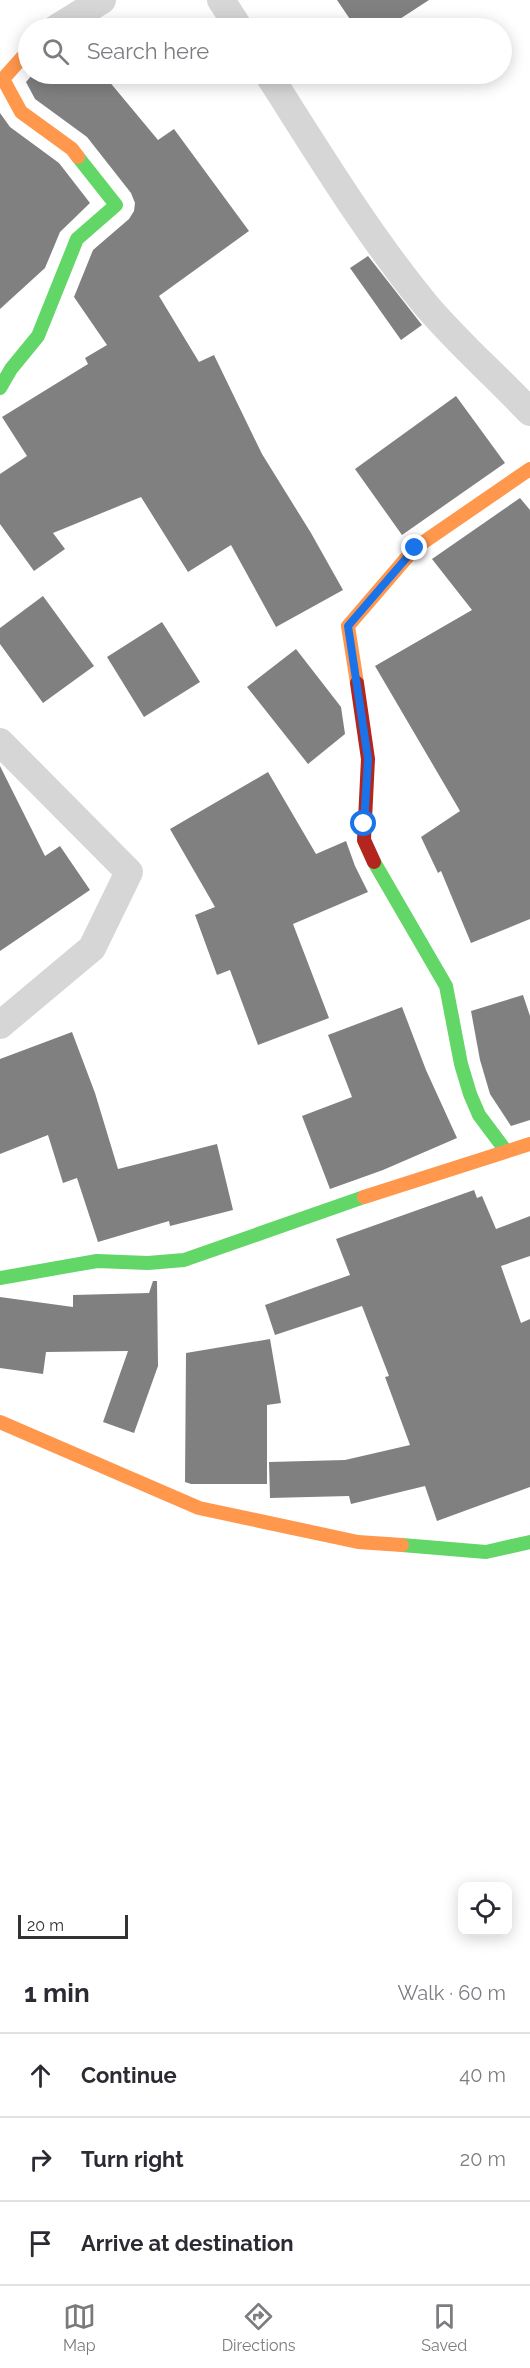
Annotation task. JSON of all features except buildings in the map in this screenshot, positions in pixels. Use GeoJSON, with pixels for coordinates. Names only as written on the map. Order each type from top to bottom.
{"type":"FeatureCollection","features":[{"type":"Feature","properties":{"kind":"street"},"geometry":{"type":"LineString","coordinates":[[73,18],[102,0]]}},
{"type":"Feature","properties":{"kind":"street"},"geometry":{"type":"LineString","coordinates":[[221,0],[233,18]]}},
{"type":"Feature","properties":{"kind":"street"},"geometry":{"type":"LineString","coordinates":[[0,388],[11,369],[38,336],[77,239],[116,205],[72,150],[21,112],[3,79],[18,62]]}},
{"type":"Feature","properties":{"kind":"street"},"geometry":{"type":"LineString","coordinates":[[275,84],[395,266],[427,306],[526,404]]}},
{"type":"Feature","properties":{"kind":"street"},"geometry":{"type":"LineString","coordinates":[[507,1151],[477,1111],[466,1084],[446,986],[372,859],[364,840],[368,759],[348,626],[415,548],[530,469]]}},
{"type":"Feature","properties":{"kind":"street"},"geometry":{"type":"LineString","coordinates":[[0,743],[129,872],[92,948],[0,1025]]}},
{"type":"Feature","properties":{"kind":"street"},"geometry":{"type":"LineString","coordinates":[[0,1278],[97,1262],[148,1263],[184,1260],[386,1189],[530,1144]]}},
{"type":"Feature","properties":{"kind":"street"},"geometry":{"type":"LineString","coordinates":[[0,1422],[188,1504],[210,1510],[358,1542],[486,1552],[530,1542]]}},
{"type":"Feature","properties":{"kind":"traffic: fast"},"geometry":{"type":"LineString","coordinates":[[0,388],[11,369],[38,336],[77,239],[116,205],[78,157]]}},
{"type":"Feature","properties":{"kind":"traffic: fast"},"geometry":{"type":"LineString","coordinates":[[374,862],[446,986],[461,1064],[470,1094],[479,1115],[506,1151]]}},
{"type":"Feature","properties":{"kind":"traffic: fast"},"geometry":{"type":"LineString","coordinates":[[0,1278],[97,1261],[148,1263],[184,1260],[364,1197]]}},
{"type":"Feature","properties":{"kind":"traffic: fast"},"geometry":{"type":"LineString","coordinates":[[402,1545],[486,1552],[530,1542]]}},
{"type":"Feature","properties":{"kind":"traffic: slow"},"geometry":{"type":"LineString","coordinates":[[18,62],[3,79],[21,112],[72,149],[78,157]]}},
{"type":"Feature","properties":{"kind":"traffic: slow"},"geometry":{"type":"LineString","coordinates":[[357,683],[348,626],[415,548],[530,469]]}},
{"type":"Feature","properties":{"kind":"traffic: slow"},"geometry":{"type":"LineString","coordinates":[[364,1197],[530,1144]]}},
{"type":"Feature","properties":{"kind":"traffic: slow"},"geometry":{"type":"LineString","coordinates":[[0,1422],[199,1508],[358,1542],[402,1545]]}},
{"type":"Feature","properties":{"kind":"traffic: jam"},"geometry":{"type":"LineString","coordinates":[[357,683],[368,759],[364,840],[374,862]]}},
{"type":"Feature","properties":{"kind":"route"},"geometry":{"type":"LineString","coordinates":[[364,824],[368,759],[348,626],[415,548]]}}]}
